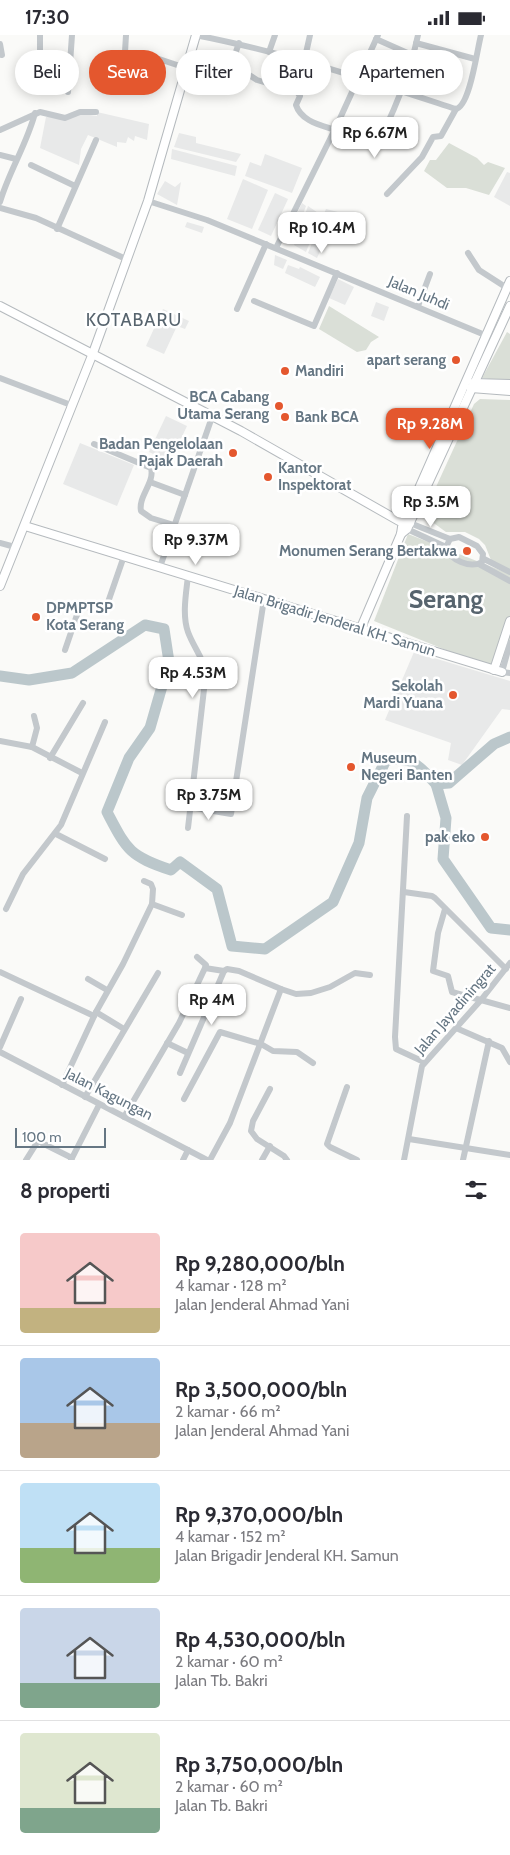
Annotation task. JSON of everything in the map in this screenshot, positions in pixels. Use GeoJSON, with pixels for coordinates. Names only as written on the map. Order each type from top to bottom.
{"type":"FeatureCollection","features":[{"type":"Feature","properties":{"kind":"main road"},"geometry":{"type":"LineString","coordinates":[[191,50],[196,35]]}},
{"type":"Feature","properties":{"kind":"main road"},"geometry":{"type":"LineString","coordinates":[[0,586],[93,353],[148,201],[178,95]]}},
{"type":"Feature","properties":{"kind":"main road"},"geometry":{"type":"LineString","coordinates":[[360,630],[461,388],[508,284]]}},
{"type":"Feature","properties":{"kind":"main road"},"geometry":{"type":"LineString","coordinates":[[0,306],[93,353],[149,385],[212,417],[404,526]]}},
{"type":"Feature","properties":{"kind":"main road"},"geometry":{"type":"LineString","coordinates":[[404,526],[506,324],[510,306]]}},
{"type":"Feature","properties":{"kind":"main road"},"geometry":{"type":"LineString","coordinates":[[461,388],[475,385],[510,384]]}},
{"type":"Feature","properties":{"kind":"main road"},"geometry":{"type":"LineString","coordinates":[[475,385],[510,391]]}},
{"type":"Feature","properties":{"kind":"main road","name":"Jalan Brigadir Jenderal KH. Samun"},"geometry":{"type":"LineString","coordinates":[[25,526],[360,630],[502,671]]}},
{"type":"Feature","properties":{"kind":"main road"},"geometry":{"type":"LineString","coordinates":[[502,671],[510,621]]}},
{"type":"Feature","properties":{"kind":"street"},"geometry":{"type":"LineString","coordinates":[[40,35],[40,50]]}},
{"type":"Feature","properties":{"kind":"street"},"geometry":{"type":"LineString","coordinates":[[71,50],[72,35]]}},
{"type":"Feature","properties":{"kind":"street"},"geometry":{"type":"LineString","coordinates":[[125,50],[126,35]]}},
{"type":"Feature","properties":{"kind":"street"},"geometry":{"type":"LineString","coordinates":[[196,35],[239,43],[263,50]]}},
{"type":"Feature","properties":{"kind":"street"},"geometry":{"type":"LineString","coordinates":[[271,50],[275,35]]}},
{"type":"Feature","properties":{"kind":"street"},"geometry":{"type":"LineString","coordinates":[[307,50],[310,35]]}},
{"type":"Feature","properties":{"kind":"street"},"geometry":{"type":"LineString","coordinates":[[414,50],[418,35]]}},
{"type":"Feature","properties":{"kind":"street"},"geometry":{"type":"LineString","coordinates":[[387,195],[422,157],[433,137],[441,136],[456,109],[461,107],[466,96],[481,35]]}},
{"type":"Feature","properties":{"kind":"street"},"geometry":{"type":"LineString","coordinates":[[371,50],[377,37],[402,50]]}},
{"type":"Feature","properties":{"kind":"street"},"geometry":{"type":"LineString","coordinates":[[239,43],[233,60],[235,66],[257,80],[297,93],[300,96],[296,105],[298,113],[312,122],[336,127],[374,148],[386,129],[398,95]]}},
{"type":"Feature","properties":{"kind":"street"},"geometry":{"type":"LineString","coordinates":[[416,43],[475,59]]}},
{"type":"Feature","properties":{"kind":"street"},"geometry":{"type":"LineString","coordinates":[[0,44],[2,55]]}},
{"type":"Feature","properties":{"kind":"street"},"geometry":{"type":"LineString","coordinates":[[276,248],[350,95]]}},
{"type":"Feature","properties":{"kind":"street"},"geometry":{"type":"LineString","coordinates":[[415,95],[456,109]]}},
{"type":"Feature","properties":{"kind":"street"},"geometry":{"type":"LineString","coordinates":[[0,130],[35,113],[41,112],[65,118],[80,112],[96,112]]}},
{"type":"Feature","properties":{"kind":"street"},"geometry":{"type":"LineString","coordinates":[[0,202],[6,179],[30,132],[35,113]]}},
{"type":"Feature","properties":{"kind":"street"},"geometry":{"type":"LineString","coordinates":[[57,229],[96,140]]}},
{"type":"Feature","properties":{"kind":"street"},"geometry":{"type":"LineString","coordinates":[[0,155],[16,159]]}},
{"type":"Feature","properties":{"kind":"street"},"geometry":{"type":"LineString","coordinates":[[31,165],[75,186]]}},
{"type":"Feature","properties":{"kind":"street","name":"Jalan Juhdi"},"geometry":{"type":"LineString","coordinates":[[148,201],[207,220],[266,243],[485,335]]}},
{"type":"Feature","properties":{"kind":"street"},"geometry":{"type":"LineString","coordinates":[[0,208],[36,219],[126,259]]}},
{"type":"Feature","properties":{"kind":"street"},"geometry":{"type":"LineString","coordinates":[[237,309],[266,243]]}},
{"type":"Feature","properties":{"kind":"street"},"geometry":{"type":"LineString","coordinates":[[468,253],[479,270],[508,284]]}},
{"type":"Feature","properties":{"kind":"street"},"geometry":{"type":"LineString","coordinates":[[254,301],[314,326],[337,273]]}},
{"type":"Feature","properties":{"kind":"street"},"geometry":{"type":"LineString","coordinates":[[418,306],[430,274]]}},
{"type":"Feature","properties":{"kind":"street"},"geometry":{"type":"LineString","coordinates":[[0,378],[71,405]]}},
{"type":"Feature","properties":{"kind":"street"},"geometry":{"type":"LineString","coordinates":[[160,567],[212,417]]}},
{"type":"Feature","properties":{"kind":"street"},"geometry":{"type":"LineString","coordinates":[[94,444],[151,468],[153,475],[142,500],[141,511],[151,518],[174,525]]}},
{"type":"Feature","properties":{"kind":"street"},"geometry":{"type":"LineString","coordinates":[[150,482],[186,495]]}},
{"type":"Feature","properties":{"kind":"street"},"geometry":{"type":"LineString","coordinates":[[404,526],[450,539],[459,537],[481,550],[481,562]]}},
{"type":"Feature","properties":{"kind":"street"},"geometry":{"type":"LineString","coordinates":[[404,526],[446,547],[451,556],[471,565],[481,562],[510,572]]}},
{"type":"Feature","properties":{"kind":"street"},"geometry":{"type":"LineString","coordinates":[[446,547],[450,539]]}},
{"type":"Feature","properties":{"kind":"street"},"geometry":{"type":"LineString","coordinates":[[0,543],[16,547]]}},
{"type":"Feature","properties":{"kind":"street"},"geometry":{"type":"LineString","coordinates":[[65,650],[79,609],[82,607],[106,608],[124,556]]}},
{"type":"Feature","properties":{"kind":"street"},"geometry":{"type":"LineString","coordinates":[[481,562],[510,581]]}},
{"type":"Feature","properties":{"kind":"street"},"geometry":{"type":"LineString","coordinates":[[188,576],[185,618],[188,631],[204,663],[206,672],[188,828]]}},
{"type":"Feature","properties":{"kind":"street"},"geometry":{"type":"LineString","coordinates":[[190,807],[231,814],[264,599]]}},
{"type":"Feature","properties":{"kind":"street"},"geometry":{"type":"LineString","coordinates":[[502,671],[510,643]]}},
{"type":"Feature","properties":{"kind":"street"},"geometry":{"type":"LineString","coordinates":[[50,758],[83,703]]}},
{"type":"Feature","properties":{"kind":"street"},"geometry":{"type":"LineString","coordinates":[[32,747],[37,728],[34,716]]}},
{"type":"Feature","properties":{"kind":"street"},"geometry":{"type":"LineString","coordinates":[[6,909],[23,874],[56,834],[68,812],[82,773],[105,721]]}},
{"type":"Feature","properties":{"kind":"street"},"geometry":{"type":"LineString","coordinates":[[0,741],[32,747],[82,773]]}},
{"type":"Feature","properties":{"kind":"street"},"geometry":{"type":"LineString","coordinates":[[407,816],[396,1049],[424,1062]]}},
{"type":"Feature","properties":{"kind":"street"},"geometry":{"type":"LineString","coordinates":[[56,834],[105,859]]}},
{"type":"Feature","properties":{"kind":"street"},"geometry":{"type":"LineString","coordinates":[[62,1085],[95,1014],[152,904],[154,889],[151,884],[144,881]]}},
{"type":"Feature","properties":{"kind":"street"},"geometry":{"type":"LineString","coordinates":[[404,892],[432,895],[506,969]]}},
{"type":"Feature","properties":{"kind":"street"},"geometry":{"type":"LineString","coordinates":[[152,904],[182,915]]}},
{"type":"Feature","properties":{"kind":"street"},"geometry":{"type":"LineString","coordinates":[[445,909],[438,933],[433,971],[448,976],[452,992],[510,1008]]}},
{"type":"Feature","properties":{"kind":"street"},"geometry":{"type":"LineString","coordinates":[[124,1117],[168,1043],[205,968],[206,965],[196,957]]}},
{"type":"Feature","properties":{"kind":"street","name":"Jalan Jayadiningrat"},"geometry":{"type":"LineString","coordinates":[[404,1160],[419,1072],[424,1062],[481,1000],[510,963]]}},
{"type":"Feature","properties":{"kind":"street"},"geometry":{"type":"LineString","coordinates":[[205,968],[239,971],[296,994],[311,993],[330,987],[355,973],[370,975]]}},
{"type":"Feature","properties":{"kind":"street"},"geometry":{"type":"LineString","coordinates":[[180,1073],[224,971]]}},
{"type":"Feature","properties":{"kind":"street"},"geometry":{"type":"LineString","coordinates":[[0,972],[95,1014],[124,1029]]}},
{"type":"Feature","properties":{"kind":"street"},"geometry":{"type":"LineString","coordinates":[[85,1097],[158,973]]}},
{"type":"Feature","properties":{"kind":"street"},"geometry":{"type":"LineString","coordinates":[[88,979],[108,990]]}},
{"type":"Feature","properties":{"kind":"street"},"geometry":{"type":"LineString","coordinates":[[208,1160],[230,1123],[281,989]]}},
{"type":"Feature","properties":{"kind":"street"},"geometry":{"type":"LineString","coordinates":[[0,1047],[21,999]]}},
{"type":"Feature","properties":{"kind":"street"},"geometry":{"type":"LineString","coordinates":[[456,1028],[489,1041],[505,1051],[510,1062]]}},
{"type":"Feature","properties":{"kind":"street"},"geometry":{"type":"LineString","coordinates":[[184,1099],[220,1032],[261,1045],[273,1051],[297,1052],[313,1063]]}},
{"type":"Feature","properties":{"kind":"street"},"geometry":{"type":"LineString","coordinates":[[463,1160],[489,1041]]}},
{"type":"Feature","properties":{"kind":"street"},"geometry":{"type":"LineString","coordinates":[[168,1043],[188,1053]]}},
{"type":"Feature","properties":{"kind":"street","name":"Jalan Kagungan"},"geometry":{"type":"LineString","coordinates":[[0,1052],[208,1160]]}},
{"type":"Feature","properties":{"kind":"street"},"geometry":{"type":"LineString","coordinates":[[347,1087],[327,1143],[330,1147],[357,1160]]}},
{"type":"Feature","properties":{"kind":"street"},"geometry":{"type":"LineString","coordinates":[[270,1089],[251,1126],[253,1135],[287,1160]]}},
{"type":"Feature","properties":{"kind":"street"},"geometry":{"type":"LineString","coordinates":[[26,1160],[38,1141],[71,1159],[99,1105]]}},
{"type":"Feature","properties":{"kind":"street"},"geometry":{"type":"LineString","coordinates":[[409,1139],[465,1147],[498,1157],[510,1155]]}},
{"type":"Feature","properties":{"kind":"street"},"geometry":{"type":"LineString","coordinates":[[262,1160],[270,1146]]}},
{"type":"Feature","properties":{"kind":"street"},"geometry":{"type":"LineString","coordinates":[[183,1160],[188,1150]]}},
{"type":"Feature","properties":{"kind":"shaded area"},"geometry":{"type":"Polygon","coordinates":[[[97,112],[149,124],[147,140],[135,136],[134,141],[128,137],[126,143],[117,142],[117,147],[88,135],[81,149],[79,165],[40,148],[46,117],[83,114],[97,116],[97,112]]]}},
{"type":"Feature","properties":{"kind":"shaded area"},"geometry":{"type":"Polygon","coordinates":[[[179,133],[196,137],[196,143],[241,154],[236,162],[174,147],[179,133]]]}},
{"type":"Feature","properties":{"kind":"shaded area"},"geometry":{"type":"Polygon","coordinates":[[[449,143],[477,158],[484,165],[488,162],[505,168],[489,195],[466,188],[447,188],[424,171],[430,160],[436,160],[449,143]]]}},
{"type":"Feature","properties":{"kind":"shaded area"},"geometry":{"type":"Polygon","coordinates":[[[172,149],[237,166],[235,176],[171,159],[172,149]]]}},
{"type":"Feature","properties":{"kind":"shaded area"},"geometry":{"type":"Polygon","coordinates":[[[265,154],[302,168],[292,193],[245,176],[250,162],[261,166],[265,154]]]}},
{"type":"Feature","properties":{"kind":"shaded area"},"geometry":{"type":"Polygon","coordinates":[[[507,172],[510,173],[510,206],[494,197],[507,172]]]}},
{"type":"Feature","properties":{"kind":"shaded area"},"geometry":{"type":"Polygon","coordinates":[[[243,179],[268,190],[252,229],[227,219],[243,179]]]}},
{"type":"Feature","properties":{"kind":"shaded area"},"geometry":{"type":"Polygon","coordinates":[[[165,181],[175,187],[181,182],[177,205],[157,194],[165,181]]]}},
{"type":"Feature","properties":{"kind":"shaded area"},"geometry":{"type":"Polygon","coordinates":[[[275,193],[288,199],[271,236],[258,230],[275,193]]]}},
{"type":"Feature","properties":{"kind":"shaded area"},"geometry":{"type":"Polygon","coordinates":[[[302,203],[306,206],[292,244],[283,243],[302,203]]]}},
{"type":"Feature","properties":{"kind":"shaded area"},"geometry":{"type":"Polygon","coordinates":[[[308,206],[321,215],[306,252],[294,245],[308,206]]]}},
{"type":"Feature","properties":{"kind":"shaded area"},"geometry":{"type":"Polygon","coordinates":[[[326,209],[338,212],[317,258],[308,253],[326,209]]]}},
{"type":"Feature","properties":{"kind":"shaded area"},"geometry":{"type":"Polygon","coordinates":[[[187,222],[204,227],[202,233],[185,227],[187,222]]]}},
{"type":"Feature","properties":{"kind":"shaded area"},"geometry":{"type":"Polygon","coordinates":[[[275,255],[287,260],[283,269],[274,265],[275,255]]]}},
{"type":"Feature","properties":{"kind":"shaded area"},"geometry":{"type":"Polygon","coordinates":[[[288,265],[299,269],[300,267],[320,277],[315,287],[285,273],[288,265]]]}},
{"type":"Feature","properties":{"kind":"shaded area"},"geometry":{"type":"Polygon","coordinates":[[[338,279],[354,287],[345,305],[329,298],[338,279]]]}},
{"type":"Feature","properties":{"kind":"shaded area"},"geometry":{"type":"Polygon","coordinates":[[[376,302],[389,307],[384,321],[371,316],[376,302]]]}},
{"type":"Feature","properties":{"kind":"shaded area"},"geometry":{"type":"Polygon","coordinates":[[[329,306],[379,337],[371,342],[366,350],[357,352],[319,329],[329,306]]]}},
{"type":"Feature","properties":{"kind":"shaded area"},"geometry":{"type":"Polygon","coordinates":[[[163,309],[189,321],[185,329],[177,326],[164,354],[146,346],[163,309]]]}},
{"type":"Feature","properties":{"kind":"shaded area"},"geometry":{"type":"Polygon","coordinates":[[[507,332],[510,334],[510,382],[482,378],[507,332]]]}},
{"type":"Feature","properties":{"kind":"shaded area"},"geometry":{"type":"Polygon","coordinates":[[[480,399],[510,400],[510,570],[491,560],[485,545],[479,539],[465,532],[446,532],[424,516],[474,404],[480,399]]]}},
{"type":"Feature","properties":{"kind":"shaded area"},"geometry":{"type":"Polygon","coordinates":[[[166,416],[187,426],[170,462],[149,452],[166,416]]]}},
{"type":"Feature","properties":{"kind":"shaded area"},"geometry":{"type":"Polygon","coordinates":[[[80,443],[134,465],[117,506],[63,484],[80,443]]]}},
{"type":"Feature","properties":{"kind":"shaded area"},"geometry":{"type":"Polygon","coordinates":[[[408,534],[510,574],[510,641],[498,671],[374,621],[408,534]]]}},
{"type":"Feature","properties":{"kind":"shaded area","name":"Sekolah Mardi Yuana"},"geometry":{"type":"Polygon","coordinates":[[[414,652],[510,681],[510,710],[502,709],[462,765],[448,760],[451,743],[385,720],[414,652]]]}},
{"type":"Feature","properties":{"kind":"waterway"},"geometry":{"type":"LineString","coordinates":[[0,676],[29,680],[72,673],[145,625],[164,629],[169,662],[150,728],[129,758],[107,812],[125,843],[138,856],[171,870],[180,862],[217,889],[232,946],[265,949],[333,902],[359,843],[367,798],[386,760],[409,761],[420,767],[436,784],[449,783],[494,744],[510,737]]}},
{"type":"Feature","properties":{"kind":"waterway"},"geometry":{"type":"LineString","coordinates":[[436,784],[446,818],[443,859],[491,928],[510,930]]}},
{"type":"Feature","properties":{"kind":"place","name":"apart serang"},"geometry":{"type":"Point","coordinates":[456,360]}},
{"type":"Feature","properties":{"kind":"place","name":"Mandiri"},"geometry":{"type":"Point","coordinates":[285,371]}},
{"type":"Feature","properties":{"kind":"place","name":"BCA Cabang Utama Serang"},"geometry":{"type":"Point","coordinates":[279,406]}},
{"type":"Feature","properties":{"kind":"place","name":"Bank BCA"},"geometry":{"type":"Point","coordinates":[285,417]}},
{"type":"Feature","properties":{"kind":"place","name":"Badan Pengelolaan Pajak Daerah"},"geometry":{"type":"Point","coordinates":[233,453]}},
{"type":"Feature","properties":{"kind":"place","name":"Kantor Inspektorat"},"geometry":{"type":"Point","coordinates":[268,477]}},
{"type":"Feature","properties":{"kind":"place","name":"Monumen Serang Bertakwa"},"geometry":{"type":"Point","coordinates":[467,551]}},
{"type":"Feature","properties":{"kind":"place","name":"DPMPTSP Kota Serang"},"geometry":{"type":"Point","coordinates":[36,617]}},
{"type":"Feature","properties":{"kind":"place","name":"Sekolah Mardi Yuana"},"geometry":{"type":"Point","coordinates":[453,695]}},
{"type":"Feature","properties":{"kind":"place","name":"Museum Negeri Banten"},"geometry":{"type":"Point","coordinates":[351,767]}},
{"type":"Feature","properties":{"kind":"place","name":"pak eko"},"geometry":{"type":"Point","coordinates":[485,837]}},
{"type":"Feature","properties":{"kind":"district","name":"KOTABARU"},"geometry":{"type":"Point","coordinates":[134,320]}},
{"type":"Feature","properties":{"kind":"district","name":"Serang"},"geometry":{"type":"Point","coordinates":[446,599]}}]}
